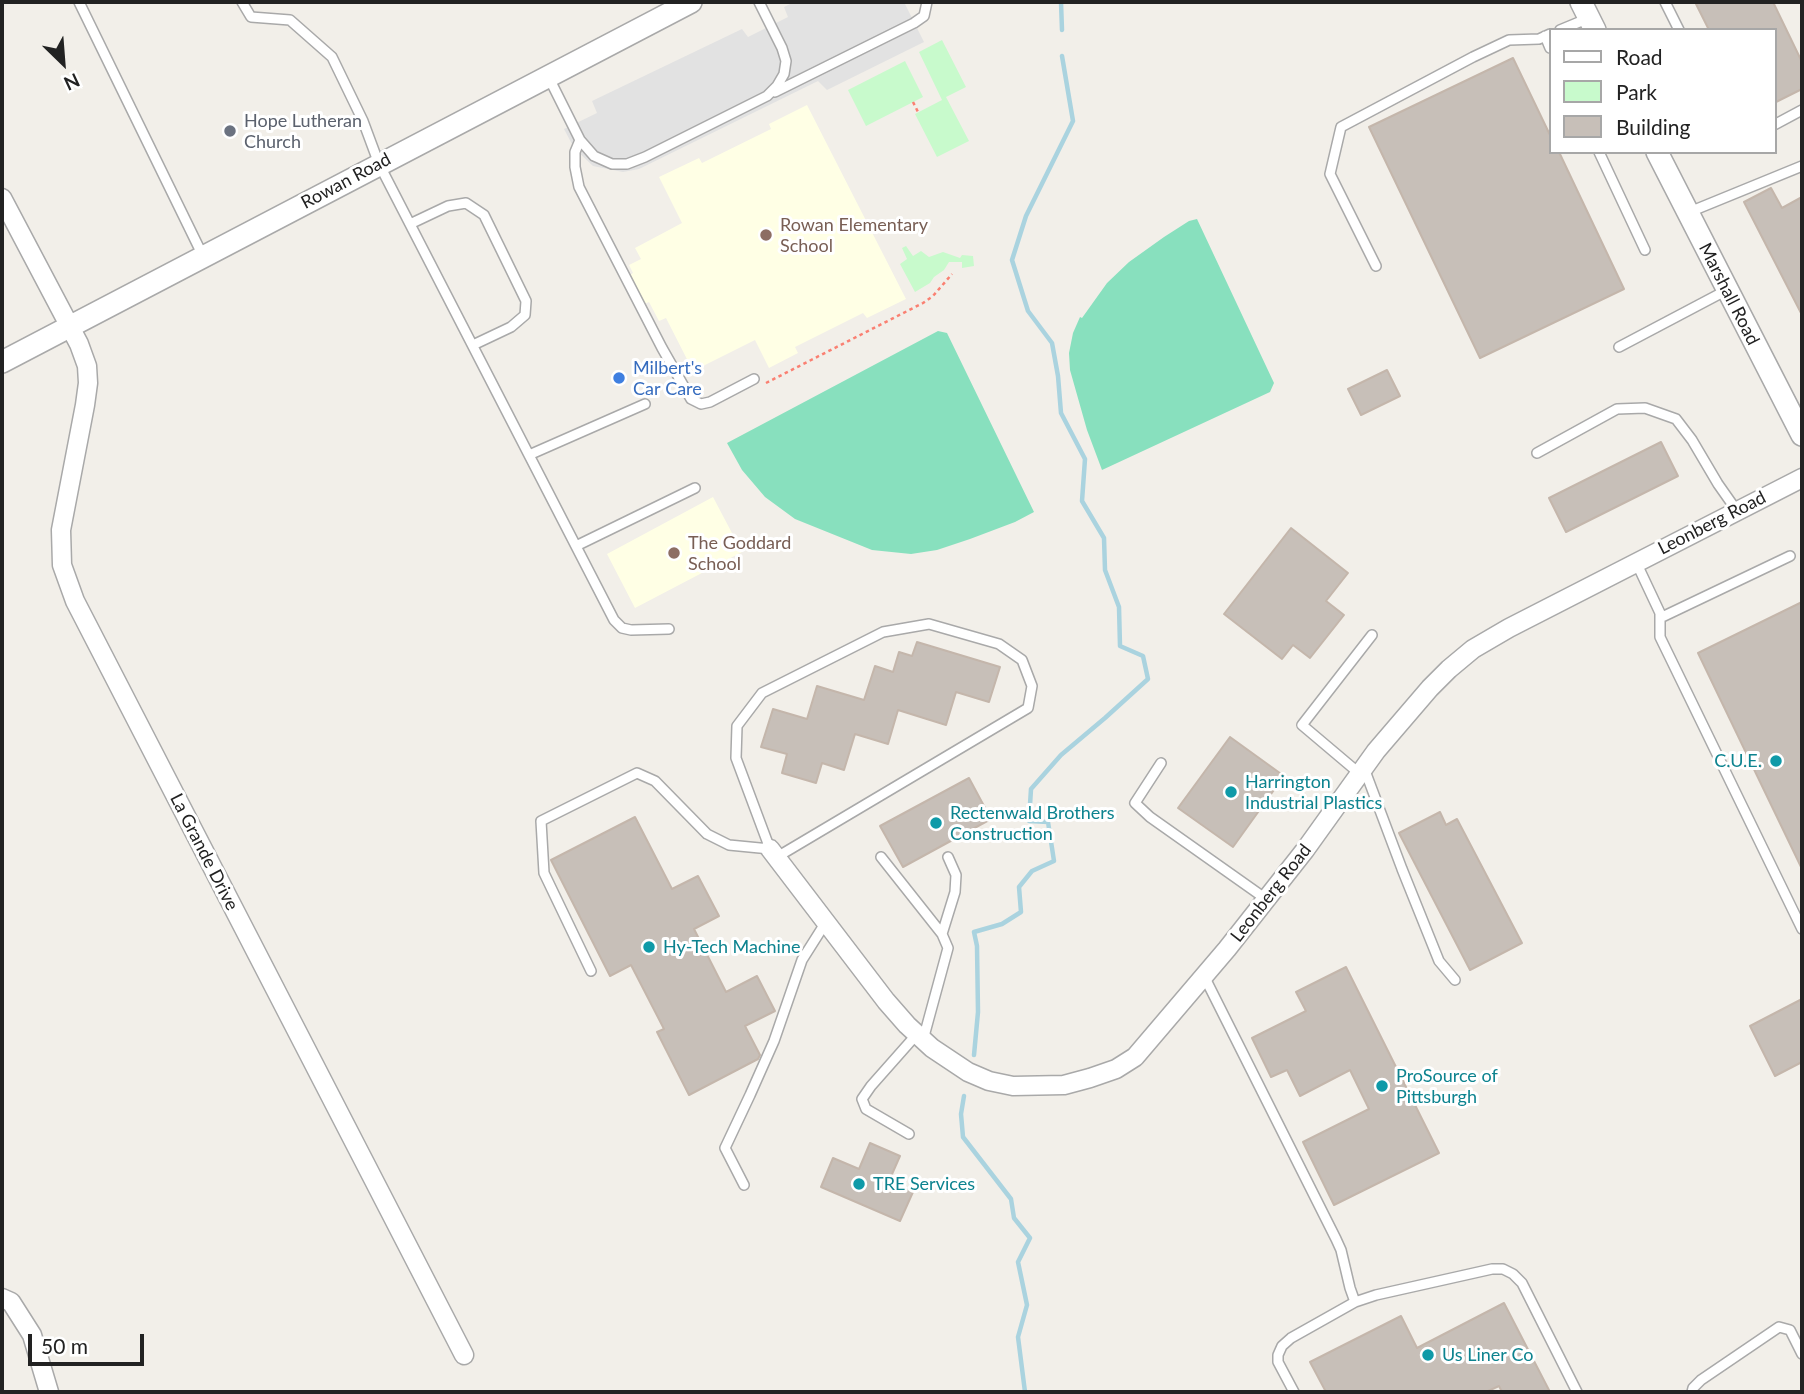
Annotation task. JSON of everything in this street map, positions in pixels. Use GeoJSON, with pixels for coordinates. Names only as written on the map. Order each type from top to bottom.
{"type":"FeatureCollection","features":[{"type":"Feature","properties":{"kind":"street","name":"Rowan Road"},"geometry":{"type":"LineString","coordinates":[[2,362],[691,2]]}},
{"type":"Feature","properties":{"kind":"street","name":"Marshall Road"},"geometry":{"type":"LineString","coordinates":[[1658,154],[1802,435]]}},
{"type":"Feature","properties":{"kind":"street","name":"La Grande Drive"},"geometry":{"type":"LineString","coordinates":[[2,198],[79,344],[87,366],[88,383],[61,530],[62,565],[75,601],[464,1355]]}},
{"type":"Feature","properties":{"kind":"street","name":"Leonberg Road"},"geometry":{"type":"LineString","coordinates":[[773,853],[886,1001],[920,1037],[954,1063],[968,1072],[1013,1086],[1064,1085],[1090,1079],[1135,1058],[1266,900],[1376,751],[1449,669],[1474,649],[1509,628],[1802,478]]}},
{"type":"Feature","properties":{"kind":"street"},"geometry":{"type":"LineString","coordinates":[[2,1298],[11,1302],[32,1335],[49,1392]]}},
{"type":"Feature","properties":{"kind":"lane"},"geometry":{"type":"LineString","coordinates":[[79,2],[204,256]]}},
{"type":"Feature","properties":{"kind":"lane"},"geometry":{"type":"LineString","coordinates":[[242,2],[251,17],[290,20],[332,57],[363,121],[379,164],[614,620],[622,628],[631,630],[669,629]]}},
{"type":"Feature","properties":{"kind":"lane"},"geometry":{"type":"LineString","coordinates":[[759,2],[786,61],[785,74],[767,96]]}},
{"type":"Feature","properties":{"kind":"lane"},"geometry":{"type":"LineString","coordinates":[[548,75],[580,140],[594,156],[612,164],[627,164],[645,158],[914,23],[923,16],[927,2]]}},
{"type":"Feature","properties":{"kind":"lane"},"geometry":{"type":"LineString","coordinates":[[1665,2],[1678,28]]}},
{"type":"Feature","properties":{"kind":"lane"},"geometry":{"type":"LineString","coordinates":[[1564,28],[1588,16]]}},
{"type":"Feature","properties":{"kind":"lane"},"geometry":{"type":"LineString","coordinates":[[1376,266],[1330,174],[1341,127],[1508,40],[1539,39],[1547,35]]}},
{"type":"Feature","properties":{"kind":"lane"},"geometry":{"type":"LineString","coordinates":[[1776,124],[1802,110]]}},
{"type":"Feature","properties":{"kind":"lane"},"geometry":{"type":"LineString","coordinates":[[580,140],[575,152],[579,187],[691,399],[701,404],[710,402],[754,379]]}},
{"type":"Feature","properties":{"kind":"lane"},"geometry":{"type":"LineString","coordinates":[[1600,154],[1645,250]]}},
{"type":"Feature","properties":{"kind":"lane"},"geometry":{"type":"LineString","coordinates":[[1687,213],[1802,166]]}},
{"type":"Feature","properties":{"kind":"lane"},"geometry":{"type":"LineString","coordinates":[[410,224],[449,206],[466,204],[484,215],[526,301],[525,315],[511,327],[473,345]]}},
{"type":"Feature","properties":{"kind":"lane"},"geometry":{"type":"LineString","coordinates":[[1619,347],[1727,290]]}},
{"type":"Feature","properties":{"kind":"lane"},"geometry":{"type":"LineString","coordinates":[[529,456],[645,404]]}},
{"type":"Feature","properties":{"kind":"lane"},"geometry":{"type":"LineString","coordinates":[[1537,453],[1617,409],[1645,408],[1676,419],[1737,511]]}},
{"type":"Feature","properties":{"kind":"lane"},"geometry":{"type":"LineString","coordinates":[[576,546],[695,488]]}},
{"type":"Feature","properties":{"kind":"lane"},"geometry":{"type":"LineString","coordinates":[[1660,618],[1790,556]]}},
{"type":"Feature","properties":{"kind":"lane"},"geometry":{"type":"LineString","coordinates":[[1636,562],[1660,613],[1660,637],[1802,929]]}},
{"type":"Feature","properties":{"kind":"lane"},"geometry":{"type":"LineString","coordinates":[[591,971],[544,873],[541,821],[637,773],[655,780],[707,834],[729,845],[773,853],[1028,708],[1032,685],[1022,660],[999,644],[929,624],[883,632],[762,693],[737,726],[736,758],[773,853]]}},
{"type":"Feature","properties":{"kind":"lane"},"geometry":{"type":"LineString","coordinates":[[1372,635],[1301,725],[1362,771],[1439,961],[1455,980]]}},
{"type":"Feature","properties":{"kind":"lane"},"geometry":{"type":"LineString","coordinates":[[1161,763],[1135,803],[1150,817],[1266,900]]}},
{"type":"Feature","properties":{"kind":"lane"},"geometry":{"type":"LineString","coordinates":[[881,857],[942,934],[948,948],[920,1037],[871,1086],[862,1099],[866,1108],[909,1134]]}},
{"type":"Feature","properties":{"kind":"lane"},"geometry":{"type":"LineString","coordinates":[[942,934],[956,892],[956,875],[948,857]]}},
{"type":"Feature","properties":{"kind":"lane"},"geometry":{"type":"LineString","coordinates":[[744,1185],[725,1148],[774,1041],[802,960],[826,922]]}},
{"type":"Feature","properties":{"kind":"lane"},"geometry":{"type":"LineString","coordinates":[[1203,976],[1336,1239],[1355,1302]]}},
{"type":"Feature","properties":{"kind":"lane"},"geometry":{"type":"LineString","coordinates":[[1294,1392],[1278,1362],[1282,1346],[1291,1338],[1355,1302],[1492,1269],[1503,1269],[1522,1283],[1577,1392]]}},
{"type":"Feature","properties":{"kind":"lane"},"geometry":{"type":"LineString","coordinates":[[1692,1392],[1701,1380],[1779,1327],[1790,1330],[1802,1354]]}},
{"type":"Feature","properties":{"kind":"path"},"geometry":{"type":"LineString","coordinates":[[913,102],[918,112]]}},
{"type":"Feature","properties":{"kind":"path"},"geometry":{"type":"LineString","coordinates":[[763,384],[923,303],[933,296],[952,274]]}},
{"type":"Feature","properties":{"kind":"shaded area"},"geometry":{"type":"Polygon","coordinates":[[[794,2],[904,2],[924,42],[827,90],[818,81],[639,169],[623,172],[593,166],[574,148],[564,129],[597,113],[592,101],[742,29],[748,37],[788,17],[784,7],[794,2]]]}},
{"type":"Feature","properties":{"kind":"shaded area","name":"Rowan Elementary School"},"geometry":{"type":"Polygon","coordinates":[[[807,105],[906,299],[867,318],[863,313],[795,347],[798,353],[769,368],[755,340],[693,371],[666,318],[659,321],[649,302],[644,304],[630,275],[633,273],[629,265],[641,259],[635,248],[682,223],[659,177],[699,158],[702,163],[771,129],[769,124],[807,105]]]}},
{"type":"Feature","properties":{"kind":"shaded area","name":"The Goddard School"},"geometry":{"type":"Polygon","coordinates":[[[713,497],[742,552],[635,608],[607,554],[713,497]]]}},
{"type":"Feature","properties":{"kind":"green space"},"geometry":{"type":"Polygon","coordinates":[[[942,40],[966,87],[946,97],[969,141],[937,157],[915,114],[942,100],[919,52],[942,40]]]}},
{"type":"Feature","properties":{"kind":"green space"},"geometry":{"type":"Polygon","coordinates":[[[905,61],[923,97],[866,126],[848,90],[905,61]]]}},
{"type":"Feature","properties":{"kind":"green space"},"geometry":{"type":"Polygon","coordinates":[[[1197,219],[1274,383],[1270,392],[1102,470],[1070,370],[1069,353],[1073,333],[1080,317],[1082,318],[1107,283],[1129,262],[1189,221],[1197,219]]]}},
{"type":"Feature","properties":{"kind":"green space"},"geometry":{"type":"Polygon","coordinates":[[[906,246],[913,256],[921,251],[929,257],[943,252],[960,258],[962,255],[973,256],[974,266],[962,268],[962,262],[949,262],[930,283],[915,292],[900,264],[907,259],[902,248],[906,246]]]}},
{"type":"Feature","properties":{"kind":"green space"},"geometry":{"type":"Polygon","coordinates":[[[938,331],[947,333],[1034,512],[1015,522],[937,550],[911,554],[872,550],[795,519],[765,497],[742,470],[727,443],[938,331]]]}},
{"type":"Feature","properties":{"kind":"building"},"geometry":{"type":"Polygon","coordinates":[[[1695,2],[1773,2],[1802,62],[1802,89],[1776,102],[1776,28],[1708,28],[1695,2]]]}},
{"type":"Feature","properties":{"kind":"building"},"geometry":{"type":"Polygon","coordinates":[[[1513,58],[1548,131],[1548,154],[1560,154],[1624,289],[1480,358],[1369,127],[1513,58]]]}},
{"type":"Feature","properties":{"kind":"building"},"geometry":{"type":"Polygon","coordinates":[[[1771,188],[1782,208],[1802,197],[1802,315],[1744,202],[1771,188]]]}},
{"type":"Feature","properties":{"kind":"building"},"geometry":{"type":"Polygon","coordinates":[[[1387,370],[1400,396],[1361,415],[1348,389],[1387,370]]]}},
{"type":"Feature","properties":{"kind":"building"},"geometry":{"type":"Polygon","coordinates":[[[1661,442],[1678,476],[1566,532],[1549,498],[1661,442]]]}},
{"type":"Feature","properties":{"kind":"building"},"geometry":{"type":"Polygon","coordinates":[[[1291,528],[1348,573],[1326,601],[1344,615],[1310,658],[1293,645],[1282,659],[1224,614],[1291,528]]]}},
{"type":"Feature","properties":{"kind":"building","name":"C.U.E."},"geometry":{"type":"Polygon","coordinates":[[[1802,602],[1802,869],[1698,653],[1802,602]]]}},
{"type":"Feature","properties":{"kind":"building"},"geometry":{"type":"Polygon","coordinates":[[[917,642],[1000,667],[989,702],[956,692],[946,725],[898,710],[888,744],[855,734],[844,770],[822,763],[816,783],[782,773],[787,754],[761,747],[773,709],[807,719],[817,686],[864,700],[875,666],[893,672],[899,652],[912,656],[917,642]]]}},
{"type":"Feature","properties":{"kind":"building","name":"Harrington Industrial Plastics"},"geometry":{"type":"Polygon","coordinates":[[[1230,737],[1284,776],[1233,847],[1178,808],[1230,737]]]}},
{"type":"Feature","properties":{"kind":"building","name":"Rectenwald Brothers Construction"},"geometry":{"type":"Polygon","coordinates":[[[969,778],[991,819],[903,867],[880,826],[969,778]]]}},
{"type":"Feature","properties":{"kind":"building"},"geometry":{"type":"Polygon","coordinates":[[[1440,812],[1446,825],[1457,819],[1522,943],[1470,970],[1399,833],[1440,812]]]}},
{"type":"Feature","properties":{"kind":"building","name":"Hy-Tech Machine"},"geometry":{"type":"Polygon","coordinates":[[[635,817],[672,889],[698,876],[719,916],[694,929],[726,992],[757,976],[775,1011],[745,1026],[760,1055],[758,1059],[689,1095],[657,1032],[664,1029],[631,965],[610,976],[551,860],[635,817]]]}},
{"type":"Feature","properties":{"kind":"building","name":"ProSource of Pittsburgh"},"geometry":{"type":"Polygon","coordinates":[[[1346,967],[1439,1153],[1334,1205],[1303,1142],[1369,1109],[1350,1070],[1300,1096],[1287,1070],[1271,1077],[1252,1038],[1306,1011],[1296,992],[1346,967]]]}},
{"type":"Feature","properties":{"kind":"building"},"geometry":{"type":"Polygon","coordinates":[[[1802,999],[1802,1062],[1775,1076],[1750,1026],[1802,999]]]}},
{"type":"Feature","properties":{"kind":"building","name":"TRE Services"},"geometry":{"type":"Polygon","coordinates":[[[870,1143],[900,1156],[889,1181],[913,1192],[900,1221],[821,1187],[833,1158],[859,1169],[870,1143]]]}},
{"type":"Feature","properties":{"kind":"building","name":"Us Liner Co"},"geometry":{"type":"Polygon","coordinates":[[[1504,1303],[1550,1392],[1502,1392],[1499,1386],[1486,1392],[1326,1392],[1310,1362],[1401,1316],[1417,1348],[1504,1303]]]}},
{"type":"Feature","properties":{"kind":"waterway"},"geometry":{"type":"LineString","coordinates":[[1061,2],[1062,30]]}},
{"type":"Feature","properties":{"kind":"waterway"},"geometry":{"type":"LineString","coordinates":[[974,1055],[978,1012],[977,946],[974,932],[1002,924],[1021,912],[1019,887],[1032,871],[1054,861],[1048,822],[1029,821],[1031,789],[1061,755],[1148,679],[1143,656],[1120,646],[1119,607],[1105,570],[1104,538],[1082,501],[1085,459],[1061,413],[1052,343],[1028,311],[1012,260],[1026,216],[1073,121],[1062,56]]}},
{"type":"Feature","properties":{"kind":"waterway"},"geometry":{"type":"LineString","coordinates":[[964,1096],[961,1114],[963,1137],[1011,1199],[1014,1218],[1030,1238],[1018,1262],[1027,1305],[1018,1337],[1025,1392]]}},
{"type":"Feature","properties":{"kind":"place","name":"Hope Lutheran Church"},"geometry":{"type":"Point","coordinates":[230,131]}},
{"type":"Feature","properties":{"kind":"place","name":"Rowan Elementary School"},"geometry":{"type":"Point","coordinates":[766,235]}},
{"type":"Feature","properties":{"kind":"place","name":"Milbert's Car Care"},"geometry":{"type":"Point","coordinates":[619,378]}},
{"type":"Feature","properties":{"kind":"place","name":"The Goddard School"},"geometry":{"type":"Point","coordinates":[674,553]}},
{"type":"Feature","properties":{"kind":"place","name":"C.U.E."},"geometry":{"type":"Point","coordinates":[1776,761]}},
{"type":"Feature","properties":{"kind":"place","name":"Harrington Industrial Plastics"},"geometry":{"type":"Point","coordinates":[1231,792]}},
{"type":"Feature","properties":{"kind":"place","name":"Rectenwald Brothers Construction"},"geometry":{"type":"Point","coordinates":[936,823]}},
{"type":"Feature","properties":{"kind":"place","name":"Hy-Tech Machine"},"geometry":{"type":"Point","coordinates":[649,947]}},
{"type":"Feature","properties":{"kind":"place","name":"ProSource of Pittsburgh"},"geometry":{"type":"Point","coordinates":[1382,1086]}},
{"type":"Feature","properties":{"kind":"place","name":"TRE Services"},"geometry":{"type":"Point","coordinates":[859,1184]}},
{"type":"Feature","properties":{"kind":"place","name":"Us Liner Co"},"geometry":{"type":"Point","coordinates":[1428,1355]}}]}
